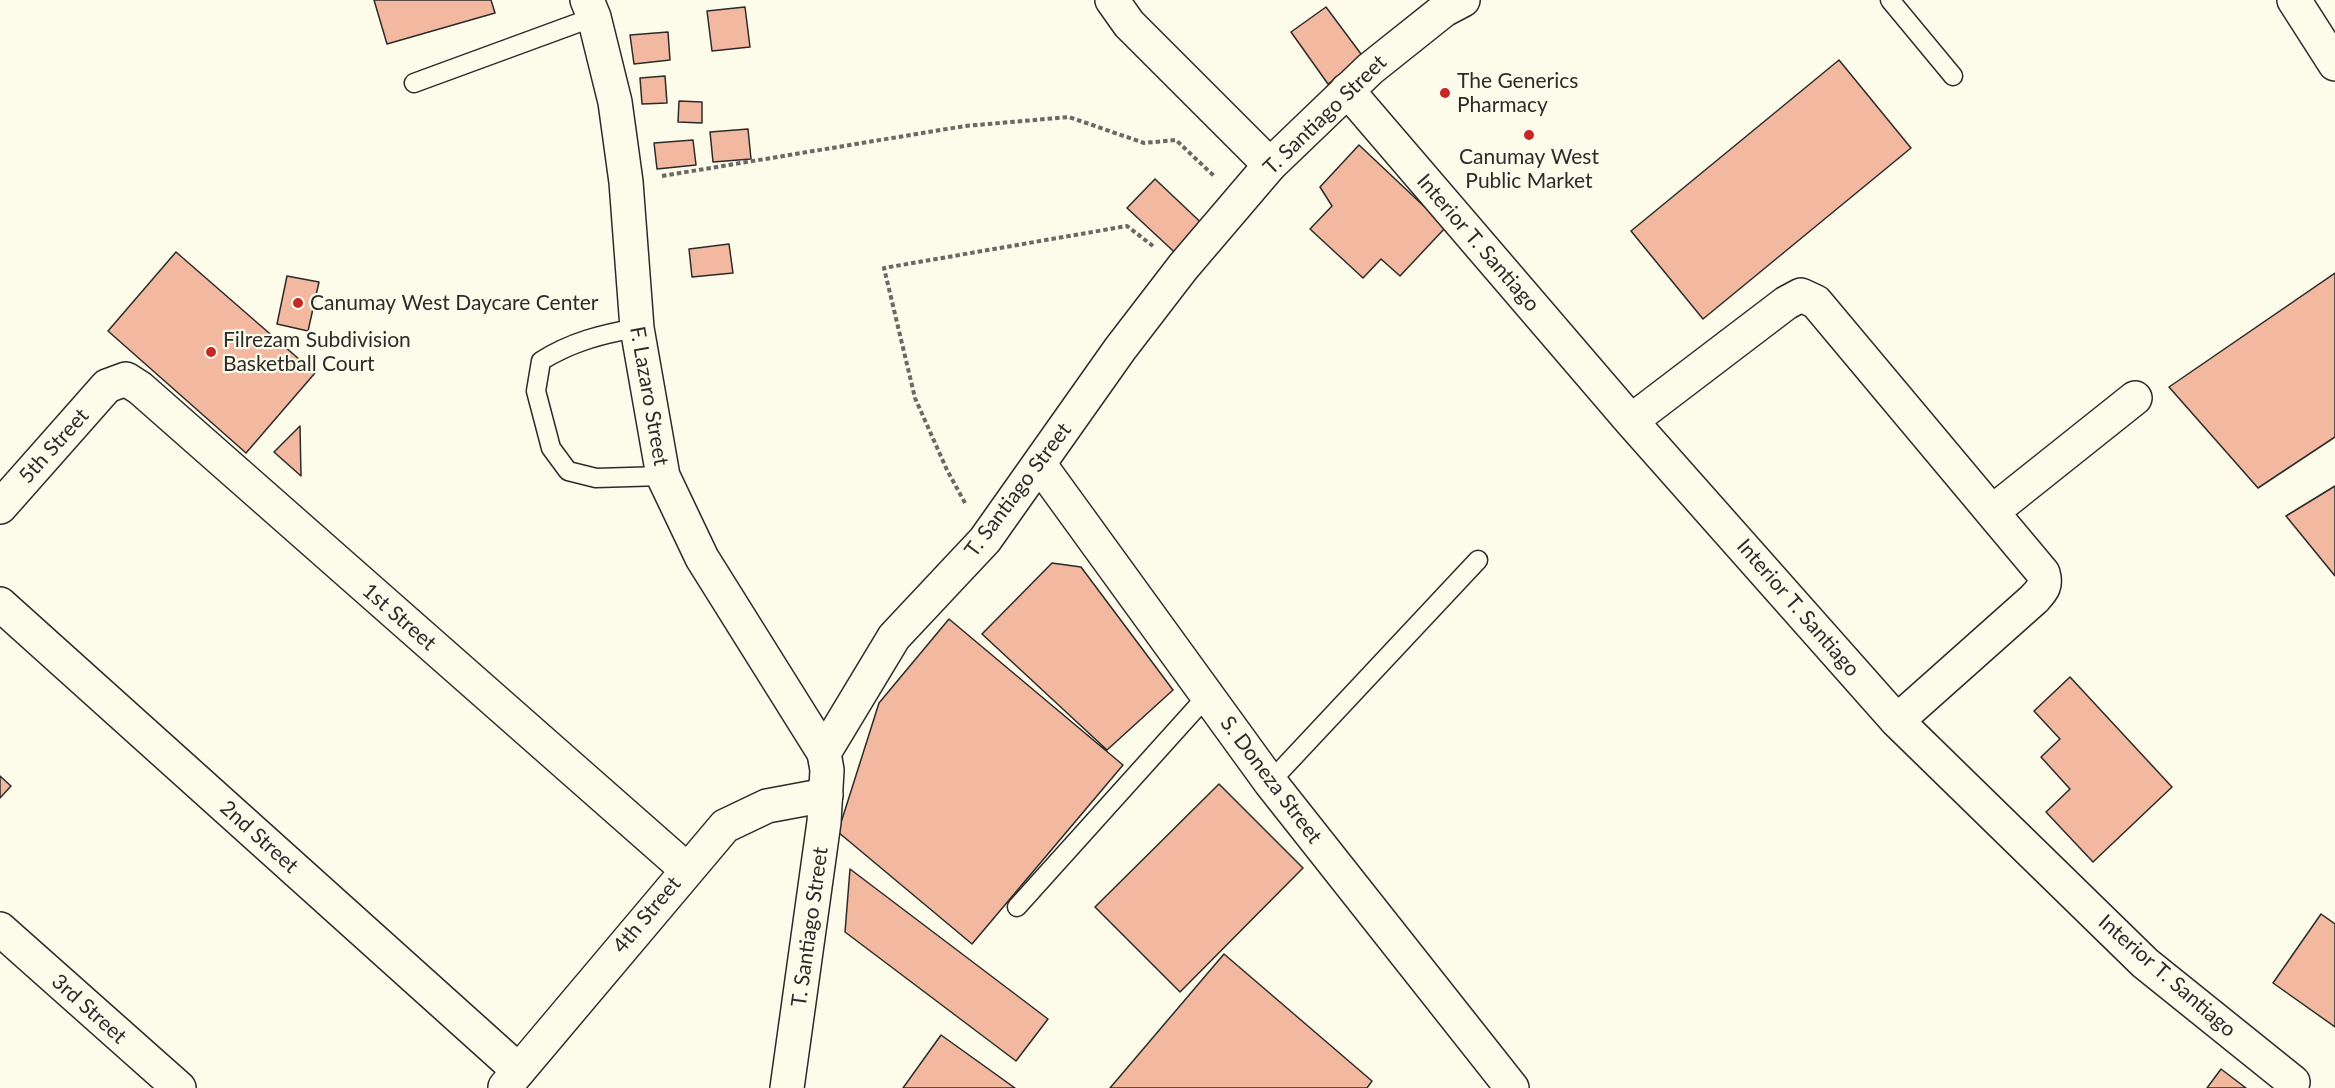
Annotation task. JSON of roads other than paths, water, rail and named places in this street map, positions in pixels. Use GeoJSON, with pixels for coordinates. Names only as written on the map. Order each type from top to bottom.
{"type":"FeatureCollection","features":[{"type":"Feature","properties":{"kind":"street"},"geometry":{"type":"LineString","coordinates":[[1112,0],[1129,24],[1270,165]]}},
{"type":"Feature","properties":{"kind":"street"},"geometry":{"type":"LineString","coordinates":[[2294,0],[2335,64]]}},
{"type":"Feature","properties":{"kind":"street","name":"T. Santiago Street"},"geometry":{"type":"LineString","coordinates":[[787,1088],[824,822],[826,795],[824,753],[894,637],[985,540],[1120,349],[1183,267],[1270,165],[1347,90],[1448,3]]}},
{"type":"Feature","properties":{"kind":"street","name":"F. Lazaro Street"},"geometry":{"type":"LineString","coordinates":[[591,9],[615,102],[627,182],[637,328],[663,476],[702,558],[824,753]]}},
{"type":"Feature","properties":{"kind":"street","name":"Interior T. Santiago"},"geometry":{"type":"LineString","coordinates":[[1347,90],[1631,422],[1897,721],[2145,963],[2294,1082]]}},
{"type":"Feature","properties":{"kind":"street"},"geometry":{"type":"LineString","coordinates":[[1631,422],[1786,303],[1801,296],[1816,302],[2043,573],[2046,582],[2043,590],[1897,721]]}},
{"type":"Feature","properties":{"kind":"street","name":"1st Street"},"geometry":{"type":"LineString","coordinates":[[107,386],[126,379],[140,388],[686,869]]}},
{"type":"Feature","properties":{"kind":"street","name":"5th Street"},"geometry":{"type":"LineString","coordinates":[[0,507],[107,386]]}},
{"type":"Feature","properties":{"kind":"street"},"geometry":{"type":"LineString","coordinates":[[1992,512],[2135,398]]}},
{"type":"Feature","properties":{"kind":"street","name":"S. Doneza Street"},"geometry":{"type":"LineString","coordinates":[[1040,465],[1270,782],[1512,1088]]}},
{"type":"Feature","properties":{"kind":"street","name":"2nd Street"},"geometry":{"type":"LineString","coordinates":[[0,604],[516,1082]]}},
{"type":"Feature","properties":{"kind":"street","name":"4th Street"},"geometry":{"type":"LineString","coordinates":[[516,1082],[686,869],[725,826],[767,806],[826,795]]}},
{"type":"Feature","properties":{"kind":"street","name":"3rd Street"},"geometry":{"type":"LineString","coordinates":[[0,929],[179,1088]]}},
{"type":"Feature","properties":{"kind":"lane"},"geometry":{"type":"LineString","coordinates":[[1890,0],[1953,76]]}},
{"type":"Feature","properties":{"kind":"lane"},"geometry":{"type":"LineString","coordinates":[[414,83],[591,9]]}},
{"type":"Feature","properties":{"kind":"lane"},"geometry":{"type":"LineString","coordinates":[[637,328],[604,334],[562,347],[541,361],[536,391],[550,448],[567,471],[596,478],[663,476]]}},
{"type":"Feature","properties":{"kind":"lane"},"geometry":{"type":"LineString","coordinates":[[1270,782],[1478,560]]}},
{"type":"Feature","properties":{"kind":"lane"},"geometry":{"type":"LineString","coordinates":[[1017,907],[1207,696]]}},
{"type":"Feature","properties":{"kind":"place","name":"The Generics Pharmacy"},"geometry":{"type":"Point","coordinates":[1445,93]}},
{"type":"Feature","properties":{"kind":"place","name":"Canumay West Public Market"},"geometry":{"type":"Point","coordinates":[1529,135]}},
{"type":"Feature","properties":{"kind":"place","name":"Canumay West Daycare Center"},"geometry":{"type":"Point","coordinates":[298,303]}},
{"type":"Feature","properties":{"kind":"place","name":"Filrezam Subdivision Basketball Court"},"geometry":{"type":"Point","coordinates":[211,352]}}]}
